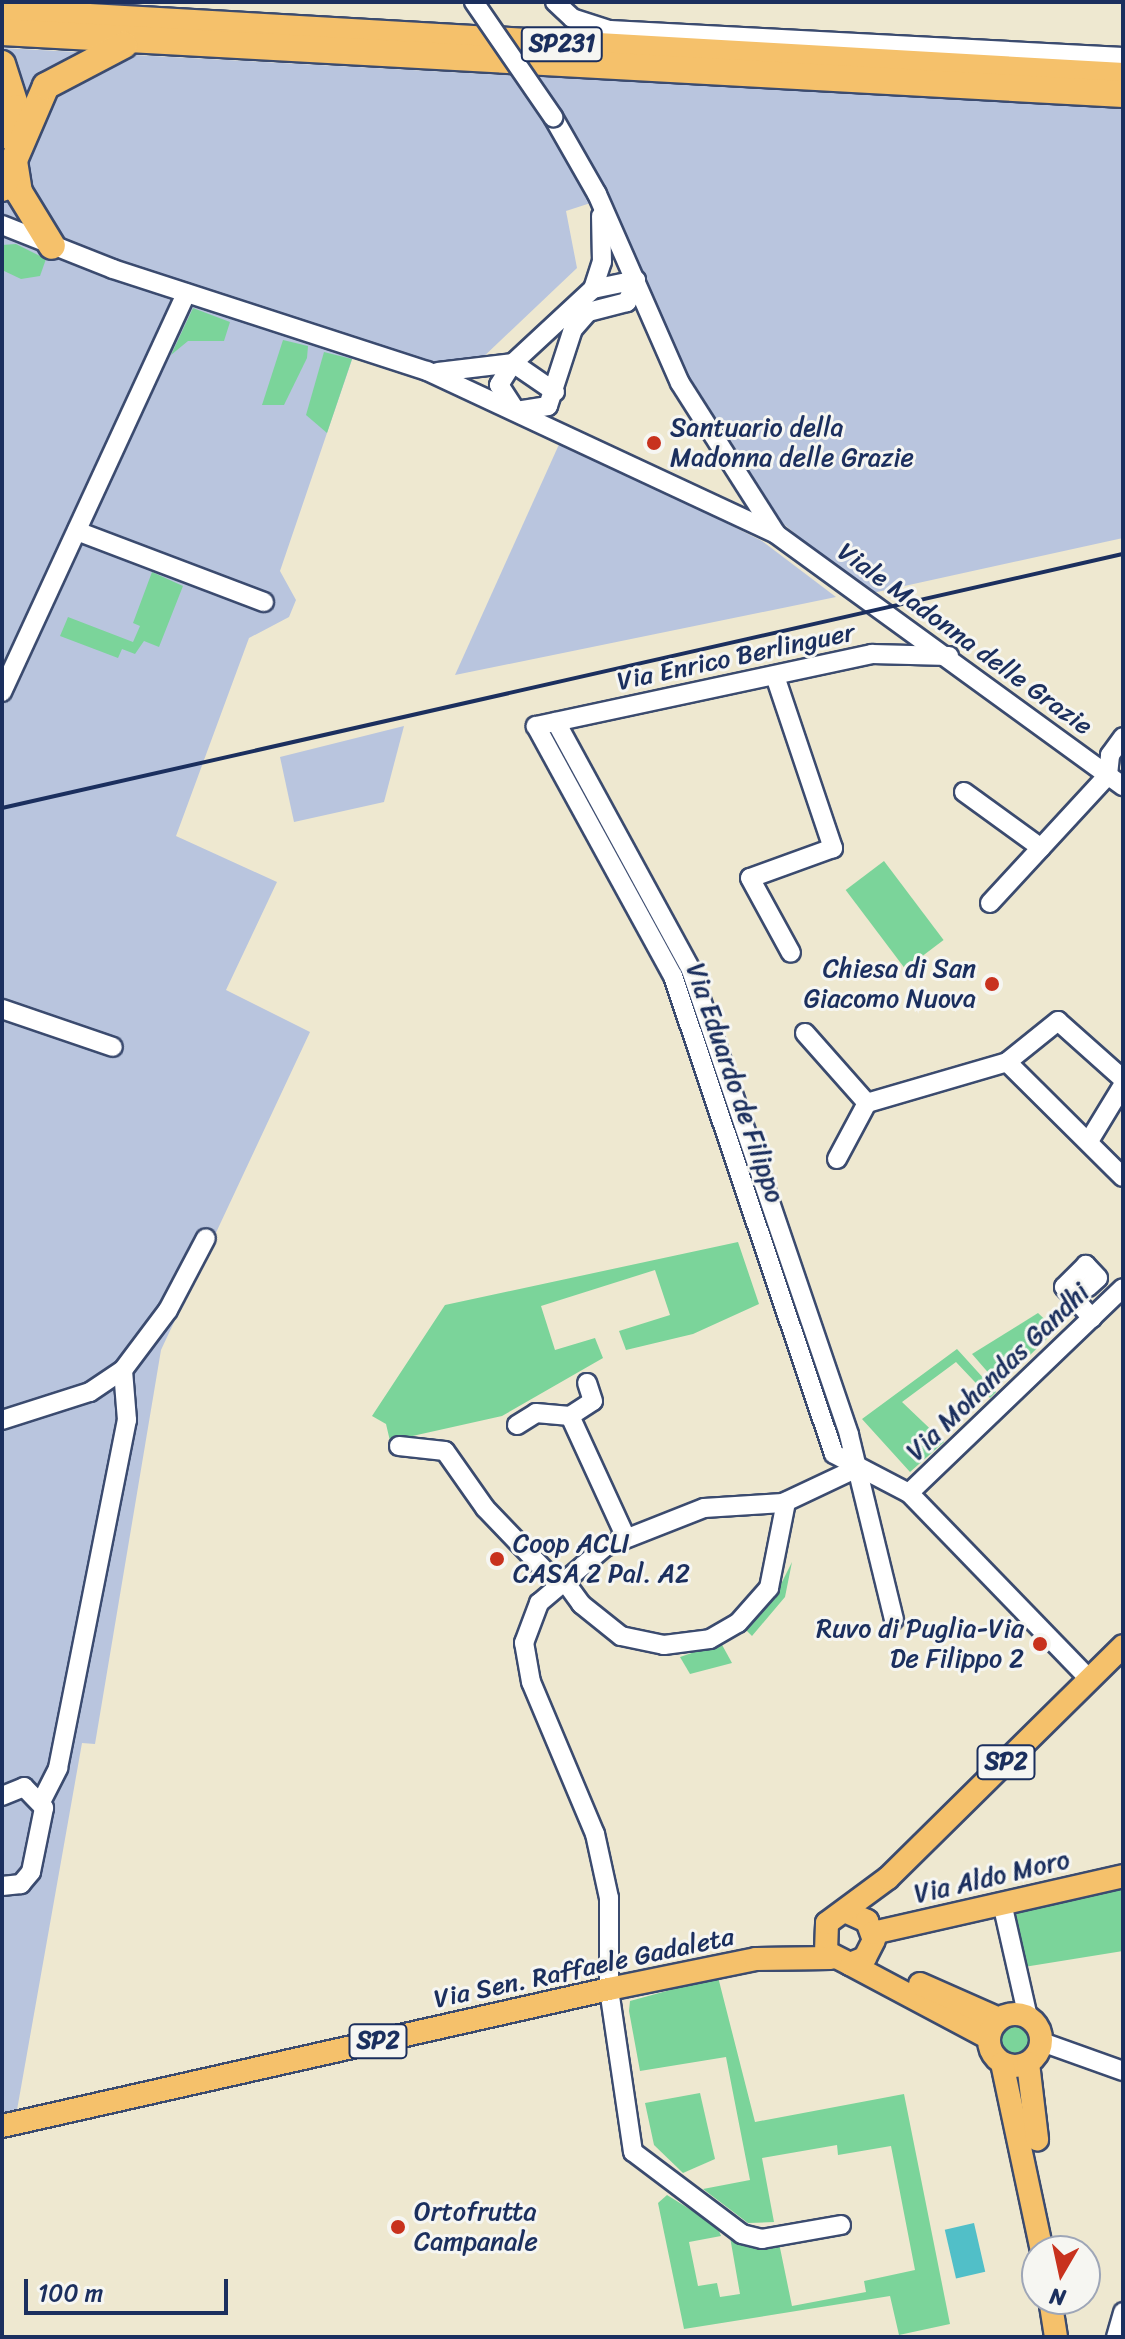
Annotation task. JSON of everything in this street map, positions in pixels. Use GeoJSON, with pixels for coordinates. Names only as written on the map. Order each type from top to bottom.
{"type":"FeatureCollection","features":[{"type":"Feature","properties":{"kind":"highway"},"geometry":{"type":"LineString","coordinates":[[87,2],[145,30]]}},
{"type":"Feature","properties":{"kind":"highway","name":"SP231"},"geometry":{"type":"LineString","coordinates":[[2,12],[145,30],[1123,94]]}},
{"type":"Feature","properties":{"kind":"highway"},"geometry":{"type":"LineString","coordinates":[[52,246],[19,192],[8,154],[46,86],[96,54],[145,30]]}},
{"type":"Feature","properties":{"kind":"highway","name":"SP231"},"geometry":{"type":"LineString","coordinates":[[2,32],[145,30],[1123,76]]}},
{"type":"Feature","properties":{"kind":"highway"},"geometry":{"type":"LineString","coordinates":[[2,64],[16,108],[2,188]]}},
{"type":"Feature","properties":{"kind":"main road","name":"SP2"},"geometry":{"type":"LineString","coordinates":[[849,1913],[1123,1646]]}},
{"type":"Feature","properties":{"kind":"main road","name":"Via Aldo Moro"},"geometry":{"type":"LineString","coordinates":[[859,1947],[1002,1903],[1123,1876]]}},
{"type":"Feature","properties":{"kind":"main road","name":"SP2"},"geometry":{"type":"LineString","coordinates":[[859,1947],[888,1878]]}},
{"type":"Feature","properties":{"kind":"main road","name":"Via Sen. Raffaele Gadaleta"},"geometry":{"type":"LineString","coordinates":[[756,1959],[824,1930],[849,1913]]}},
{"type":"Feature","properties":{"kind":"main road"},"geometry":{"type":"LineString","coordinates":[[849,1913],[859,1947]]}},
{"type":"Feature","properties":{"kind":"main road"},"geometry":{"type":"LineString","coordinates":[[824,1930],[859,1947],[994,2028],[1039,2235]]}},
{"type":"Feature","properties":{"kind":"main road","name":"Via Sen. Raffaele Gadaleta"},"geometry":{"type":"LineString","coordinates":[[2,2126],[609,1989],[756,1959],[859,1947]]}},
{"type":"Feature","properties":{"kind":"main road"},"geometry":{"type":"LineString","coordinates":[[994,2028],[1028,2017],[1042,2042],[1028,2063],[1053,2235]]}},
{"type":"Feature","properties":{"kind":"main road"},"geometry":{"type":"LineString","coordinates":[[1002,2063],[1028,2063]]}},
{"type":"Feature","properties":{"kind":"main road"},"geometry":{"type":"LineString","coordinates":[[1053,2315],[1056,2337]]}},
{"type":"Feature","properties":{"kind":"main road"},"geometry":{"type":"LineString","coordinates":[[1066,2315],[1069,2337]]}},
{"type":"Feature","properties":{"kind":"street"},"geometry":{"type":"LineString","coordinates":[[474,2],[553,117],[597,194],[680,383],[776,534]]}},
{"type":"Feature","properties":{"kind":"street"},"geometry":{"type":"LineString","coordinates":[[555,2],[572,18],[610,30],[1123,57]]}},
{"type":"Feature","properties":{"kind":"street"},"geometry":{"type":"LineString","coordinates":[[593,289],[605,235],[597,194]]}},
{"type":"Feature","properties":{"kind":"street"},"geometry":{"type":"LineString","coordinates":[[2,225],[186,293],[427,371],[776,534]]}},
{"type":"Feature","properties":{"kind":"street"},"geometry":{"type":"LineString","coordinates":[[516,411],[499,385],[513,363],[593,289],[636,280]]}},
{"type":"Feature","properties":{"kind":"street"},"geometry":{"type":"LineString","coordinates":[[516,411],[537,412],[555,392],[573,329],[588,312],[627,302],[636,280]]}},
{"type":"Feature","properties":{"kind":"street"},"geometry":{"type":"LineString","coordinates":[[2,692],[186,293]]}},
{"type":"Feature","properties":{"kind":"street"},"geometry":{"type":"LineString","coordinates":[[427,371],[513,363],[555,392]]}},
{"type":"Feature","properties":{"kind":"street"},"geometry":{"type":"LineString","coordinates":[[77,531],[264,602]]}},
{"type":"Feature","properties":{"kind":"street","name":"Viale Madonna delle Grazie"},"geometry":{"type":"LineString","coordinates":[[776,534],[1116,779]]}},
{"type":"Feature","properties":{"kind":"street","name":"Via Enrico Berlinguer"},"geometry":{"type":"LineString","coordinates":[[536,726],[872,654],[949,656]]}},
{"type":"Feature","properties":{"kind":"street"},"geometry":{"type":"LineString","coordinates":[[775,676],[833,848],[750,878],[791,953]]}},
{"type":"Feature","properties":{"kind":"street","name":"Via Eduardo de Filippo"},"geometry":{"type":"LineString","coordinates":[[556,722],[691,970],[834,1387],[894,1620]]}},
{"type":"Feature","properties":{"kind":"street","name":"Via Eduardo de Filippo"},"geometry":{"type":"LineString","coordinates":[[536,726],[673,976],[834,1454],[854,1461],[909,1493],[1089,1679]]}},
{"type":"Feature","properties":{"kind":"street"},"geometry":{"type":"LineString","coordinates":[[990,903],[1041,848],[1116,779],[1120,740],[1079,753]]}},
{"type":"Feature","properties":{"kind":"street"},"geometry":{"type":"LineString","coordinates":[[964,792],[1041,848]]}},
{"type":"Feature","properties":{"kind":"street"},"geometry":{"type":"LineString","coordinates":[[2,1009],[113,1047]]}},
{"type":"Feature","properties":{"kind":"street"},"geometry":{"type":"LineString","coordinates":[[837,1159],[867,1103],[1007,1062],[1058,1021],[1123,1082],[1089,1141]]}},
{"type":"Feature","properties":{"kind":"street"},"geometry":{"type":"LineString","coordinates":[[805,1033],[867,1103]]}},
{"type":"Feature","properties":{"kind":"street"},"geometry":{"type":"LineString","coordinates":[[1007,1062],[1123,1177]]}},
{"type":"Feature","properties":{"kind":"street"},"geometry":{"type":"LineString","coordinates":[[2,1420],[90,1392],[123,1370],[168,1310],[206,1238]]}},
{"type":"Feature","properties":{"kind":"street"},"geometry":{"type":"LineString","coordinates":[[1088,1287],[1098,1278],[1086,1265],[1064,1287],[1092,1318]]}},
{"type":"Feature","properties":{"kind":"street","name":"Via Mohandas Gandhi"},"geometry":{"type":"LineString","coordinates":[[909,1493],[1123,1288]]}},
{"type":"Feature","properties":{"kind":"street"},"geometry":{"type":"LineString","coordinates":[[2,1886],[21,1884],[31,1872],[42,1800],[58,1768],[127,1420],[123,1370]]}},
{"type":"Feature","properties":{"kind":"street"},"geometry":{"type":"LineString","coordinates":[[517,1425],[536,1413],[570,1416],[593,1401],[587,1383]]}},
{"type":"Feature","properties":{"kind":"street"},"geometry":{"type":"LineString","coordinates":[[570,1416],[626,1538]]}},
{"type":"Feature","properties":{"kind":"street"},"geometry":{"type":"LineString","coordinates":[[399,1446],[445,1451],[485,1508],[581,1604],[632,1640],[710,1639],[738,1623],[769,1588],[786,1502]]}},
{"type":"Feature","properties":{"kind":"street"},"geometry":{"type":"LineString","coordinates":[[841,2225],[762,2239],[742,2234],[633,2152],[609,1989],[609,1898],[595,1834],[526,1662],[532,1615],[560,1582],[626,1538],[704,1508],[786,1502],[854,1461]]}},
{"type":"Feature","properties":{"kind":"street"},"geometry":{"type":"LineString","coordinates":[[2,1796],[24,1787],[42,1800]]}},
{"type":"Feature","properties":{"kind":"street"},"geometry":{"type":"LineString","coordinates":[[1002,1903],[1028,2017]]}},
{"type":"Feature","properties":{"kind":"street"},"geometry":{"type":"LineString","coordinates":[[1042,2042],[1123,2071]]}},
{"type":"Feature","properties":{"kind":"street"},"geometry":{"type":"LineString","coordinates":[[1116,2337],[1123,2312]]}},
{"type":"Feature","properties":{"kind":"shaded area"},"geometry":{"type":"Polygon","coordinates":[[[2,48],[1123,108],[1123,538],[868,594],[763,507],[684,380],[609,197],[566,211],[577,268],[479,361],[449,366],[359,339],[280,571],[296,600],[289,617],[249,638],[176,836],[277,882],[226,990],[310,1032],[161,1350],[95,1744],[82,1743],[17,2110],[2,2113],[2,48]]]}},
{"type":"Feature","properties":{"kind":"shaded area"},"geometry":{"type":"Polygon","coordinates":[[[561,440],[762,541],[836,597],[455,675],[561,440]]]}},
{"type":"Feature","properties":{"kind":"shaded area"},"geometry":{"type":"Polygon","coordinates":[[[404,726],[384,802],[294,822],[280,757],[404,726]]]}},
{"type":"Feature","properties":{"kind":"green space"},"geometry":{"type":"Polygon","coordinates":[[[16,244],[46,259],[40,276],[21,279],[2,270],[2,245],[16,244]]]}},
{"type":"Feature","properties":{"kind":"green space"},"geometry":{"type":"Polygon","coordinates":[[[193,308],[230,322],[224,341],[188,341],[171,355],[193,308]]]}},
{"type":"Feature","properties":{"kind":"green space"},"geometry":{"type":"Polygon","coordinates":[[[283,340],[308,346],[307,358],[284,405],[262,405],[283,340]]]}},
{"type":"Feature","properties":{"kind":"green space"},"geometry":{"type":"Polygon","coordinates":[[[324,352],[352,359],[327,433],[306,415],[324,352]]]}},
{"type":"Feature","properties":{"kind":"green space"},"geometry":{"type":"Polygon","coordinates":[[[152,572],[183,586],[159,647],[144,641],[135,654],[122,649],[118,658],[60,636],[68,617],[133,642],[140,626],[133,623],[152,572]]]}},
{"type":"Feature","properties":{"kind":"green space"},"geometry":{"type":"Polygon","coordinates":[[[884,861],[944,940],[905,969],[846,890],[884,861]]]}},
{"type":"Feature","properties":{"kind":"green space"},"geometry":{"type":"Polygon","coordinates":[[[738,1242],[759,1304],[693,1334],[626,1350],[619,1331],[670,1315],[655,1270],[541,1306],[555,1350],[595,1338],[603,1358],[502,1416],[390,1441],[386,1424],[372,1416],[445,1305],[738,1242]]]}},
{"type":"Feature","properties":{"kind":"green space"},"geometry":{"type":"Polygon","coordinates":[[[1038,1313],[1056,1330],[999,1385],[972,1354],[1038,1313]]]}},
{"type":"Feature","properties":{"kind":"green space"},"geometry":{"type":"Polygon","coordinates":[[[957,1349],[996,1392],[990,1398],[956,1362],[902,1402],[944,1442],[910,1472],[862,1419],[957,1349]]]}},
{"type":"Feature","properties":{"kind":"green space"},"geometry":{"type":"Polygon","coordinates":[[[792,1562],[785,1597],[752,1636],[744,1628],[774,1598],[792,1562]]]}},
{"type":"Feature","properties":{"kind":"green space"},"geometry":{"type":"Polygon","coordinates":[[[721,1643],[732,1663],[690,1674],[680,1657],[721,1643]]]}},
{"type":"Feature","properties":{"kind":"green space"},"geometry":{"type":"Polygon","coordinates":[[[1123,1885],[1123,1951],[1024,1967],[1008,1912],[1123,1885]]]}},
{"type":"Feature","properties":{"kind":"green space"},"geometry":{"type":"Polygon","coordinates":[[[718,1977],[755,2122],[904,2094],[950,2324],[899,2335],[890,2296],[684,2329],[658,2203],[667,2195],[717,2226],[721,2236],[689,2242],[698,2286],[717,2283],[720,2297],[740,2294],[730,2237],[779,2243],[792,2306],[866,2292],[864,2281],[915,2270],[891,2146],[838,2155],[837,2145],[762,2158],[774,2222],[748,2223],[703,2189],[750,2180],[726,2057],[640,2071],[629,2011],[630,2001],[718,1977]]]}},
{"type":"Feature","properties":{"kind":"green space"},"geometry":{"type":"Polygon","coordinates":[[[1015,2024],[1026,2029],[1031,2040],[1026,2051],[1015,2056],[1004,2051],[999,2040],[1004,2029],[1015,2024]]]}},
{"type":"Feature","properties":{"kind":"green space"},"geometry":{"type":"Polygon","coordinates":[[[700,2093],[715,2159],[683,2173],[654,2145],[645,2103],[700,2093]]]}},
{"type":"Feature","properties":{"kind":"water"},"geometry":{"type":"Polygon","coordinates":[[[974,2223],[985,2272],[956,2278],[945,2230],[974,2223]]]}},
{"type":"Feature","properties":{"kind":"railway"},"geometry":{"type":"LineString","coordinates":[[2,808],[1123,554]]}},
{"type":"Feature","properties":{"kind":"place","name":"Santuario della Madonna delle Grazie"},"geometry":{"type":"Point","coordinates":[654,443]}},
{"type":"Feature","properties":{"kind":"place","name":"Chiesa di San Giacomo Nuova"},"geometry":{"type":"Point","coordinates":[992,984]}},
{"type":"Feature","properties":{"kind":"place","name":"Coop ACLI CASA 2 Pal. A2"},"geometry":{"type":"Point","coordinates":[497,1559]}},
{"type":"Feature","properties":{"kind":"place","name":"Ruvo di Puglia-Via De Filippo 2"},"geometry":{"type":"Point","coordinates":[1040,1644]}},
{"type":"Feature","properties":{"kind":"place","name":"Ortofrutta Campanale"},"geometry":{"type":"Point","coordinates":[398,2227]}}]}
